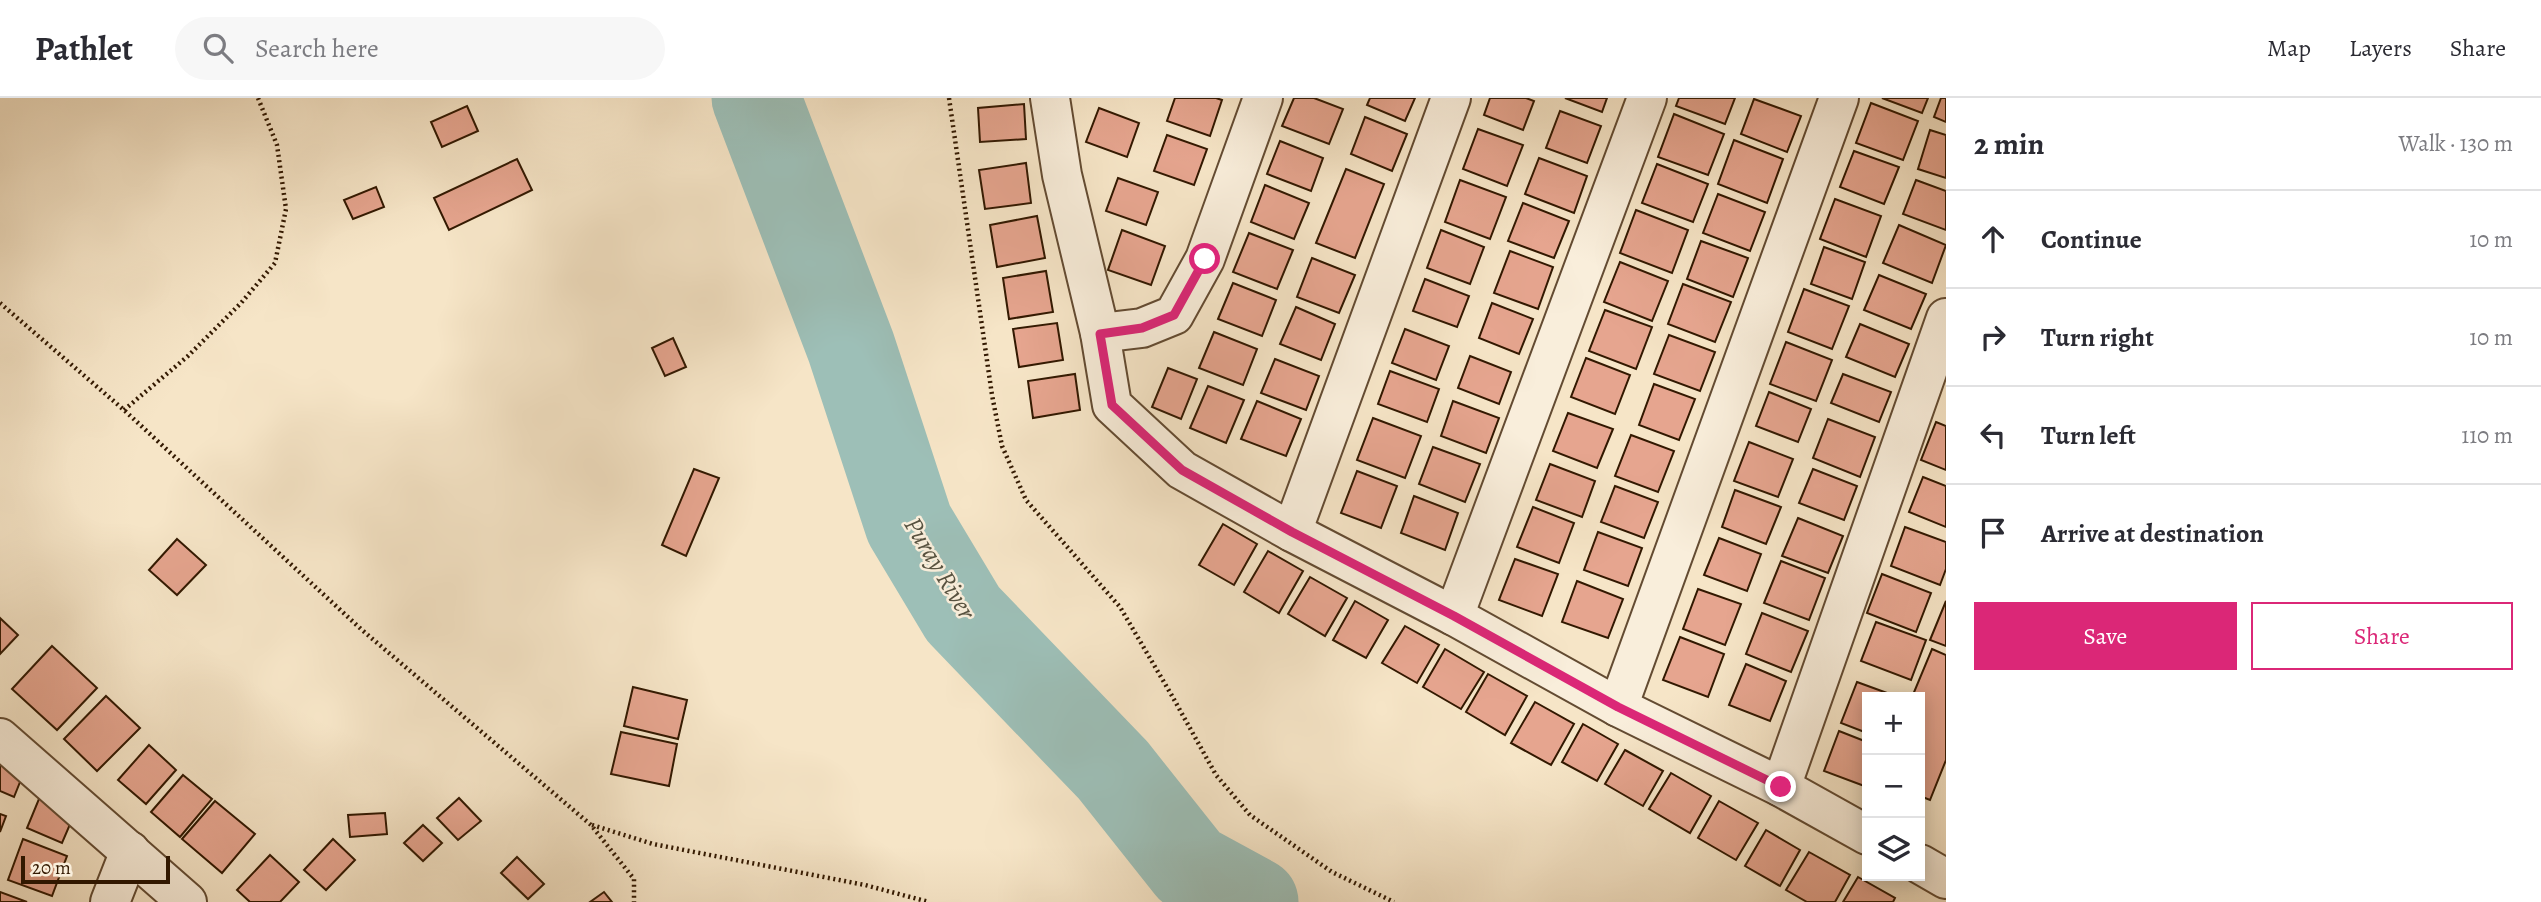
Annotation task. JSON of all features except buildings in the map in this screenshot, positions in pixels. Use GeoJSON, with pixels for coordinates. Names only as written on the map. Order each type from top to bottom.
{"type":"FeatureCollection","features":[{"type":"Feature","properties":{"kind":"street"},"geometry":{"type":"LineString","coordinates":[[1050,98],[1062,176],[1100,334],[1112,405],[1182,470],[1618,707],[1781,787],[1862,832]]}},
{"type":"Feature","properties":{"kind":"street"},"geometry":{"type":"LineString","coordinates":[[1100,334],[1142,328],[1174,315],[1205,259],[1263,98]]}},
{"type":"Feature","properties":{"kind":"street"},"geometry":{"type":"LineString","coordinates":[[1292,532],[1451,98]]}},
{"type":"Feature","properties":{"kind":"street"},"geometry":{"type":"LineString","coordinates":[[1454,616],[1647,98]]}},
{"type":"Feature","properties":{"kind":"street"},"geometry":{"type":"LineString","coordinates":[[1618,707],[1839,98]]}},
{"type":"Feature","properties":{"kind":"street"},"geometry":{"type":"LineString","coordinates":[[1781,787],[1946,317]]}},
{"type":"Feature","properties":{"kind":"street"},"geometry":{"type":"LineString","coordinates":[[0,738],[187,902]]}},
{"type":"Feature","properties":{"kind":"street"},"geometry":{"type":"LineString","coordinates":[[110,902],[130,851]]}},
{"type":"Feature","properties":{"kind":"street"},"geometry":{"type":"LineString","coordinates":[[1925,867],[1946,879]]}},
{"type":"Feature","properties":{"kind":"path"},"geometry":{"type":"LineString","coordinates":[[124,410],[188,356],[241,303],[275,263],[286,209],[277,145],[258,98]]}},
{"type":"Feature","properties":{"kind":"path"},"geometry":{"type":"LineString","coordinates":[[949,98],[992,395],[1002,446],[1026,500],[1119,607],[1216,775],[1250,815],[1332,872],[1394,902]]}},
{"type":"Feature","properties":{"kind":"path"},"geometry":{"type":"LineString","coordinates":[[0,303],[124,410],[362,630],[591,825],[634,879],[634,902]]}},
{"type":"Feature","properties":{"kind":"path"},"geometry":{"type":"LineString","coordinates":[[591,825],[653,844],[865,885],[929,902]]}},
{"type":"Feature","properties":{"kind":"waterway","name":"Puray River"},"geometry":{"type":"LineString","coordinates":[[756,98],[851,347],[909,524],[963,614],[1113,770],[1190,867],[1254,902]]}},
{"type":"Feature","properties":{"kind":"route"},"geometry":{"type":"LineString","coordinates":[[1205,259],[1174,315],[1142,328],[1100,334],[1112,405],[1182,470],[1618,707],[1781,787]]}}]}
